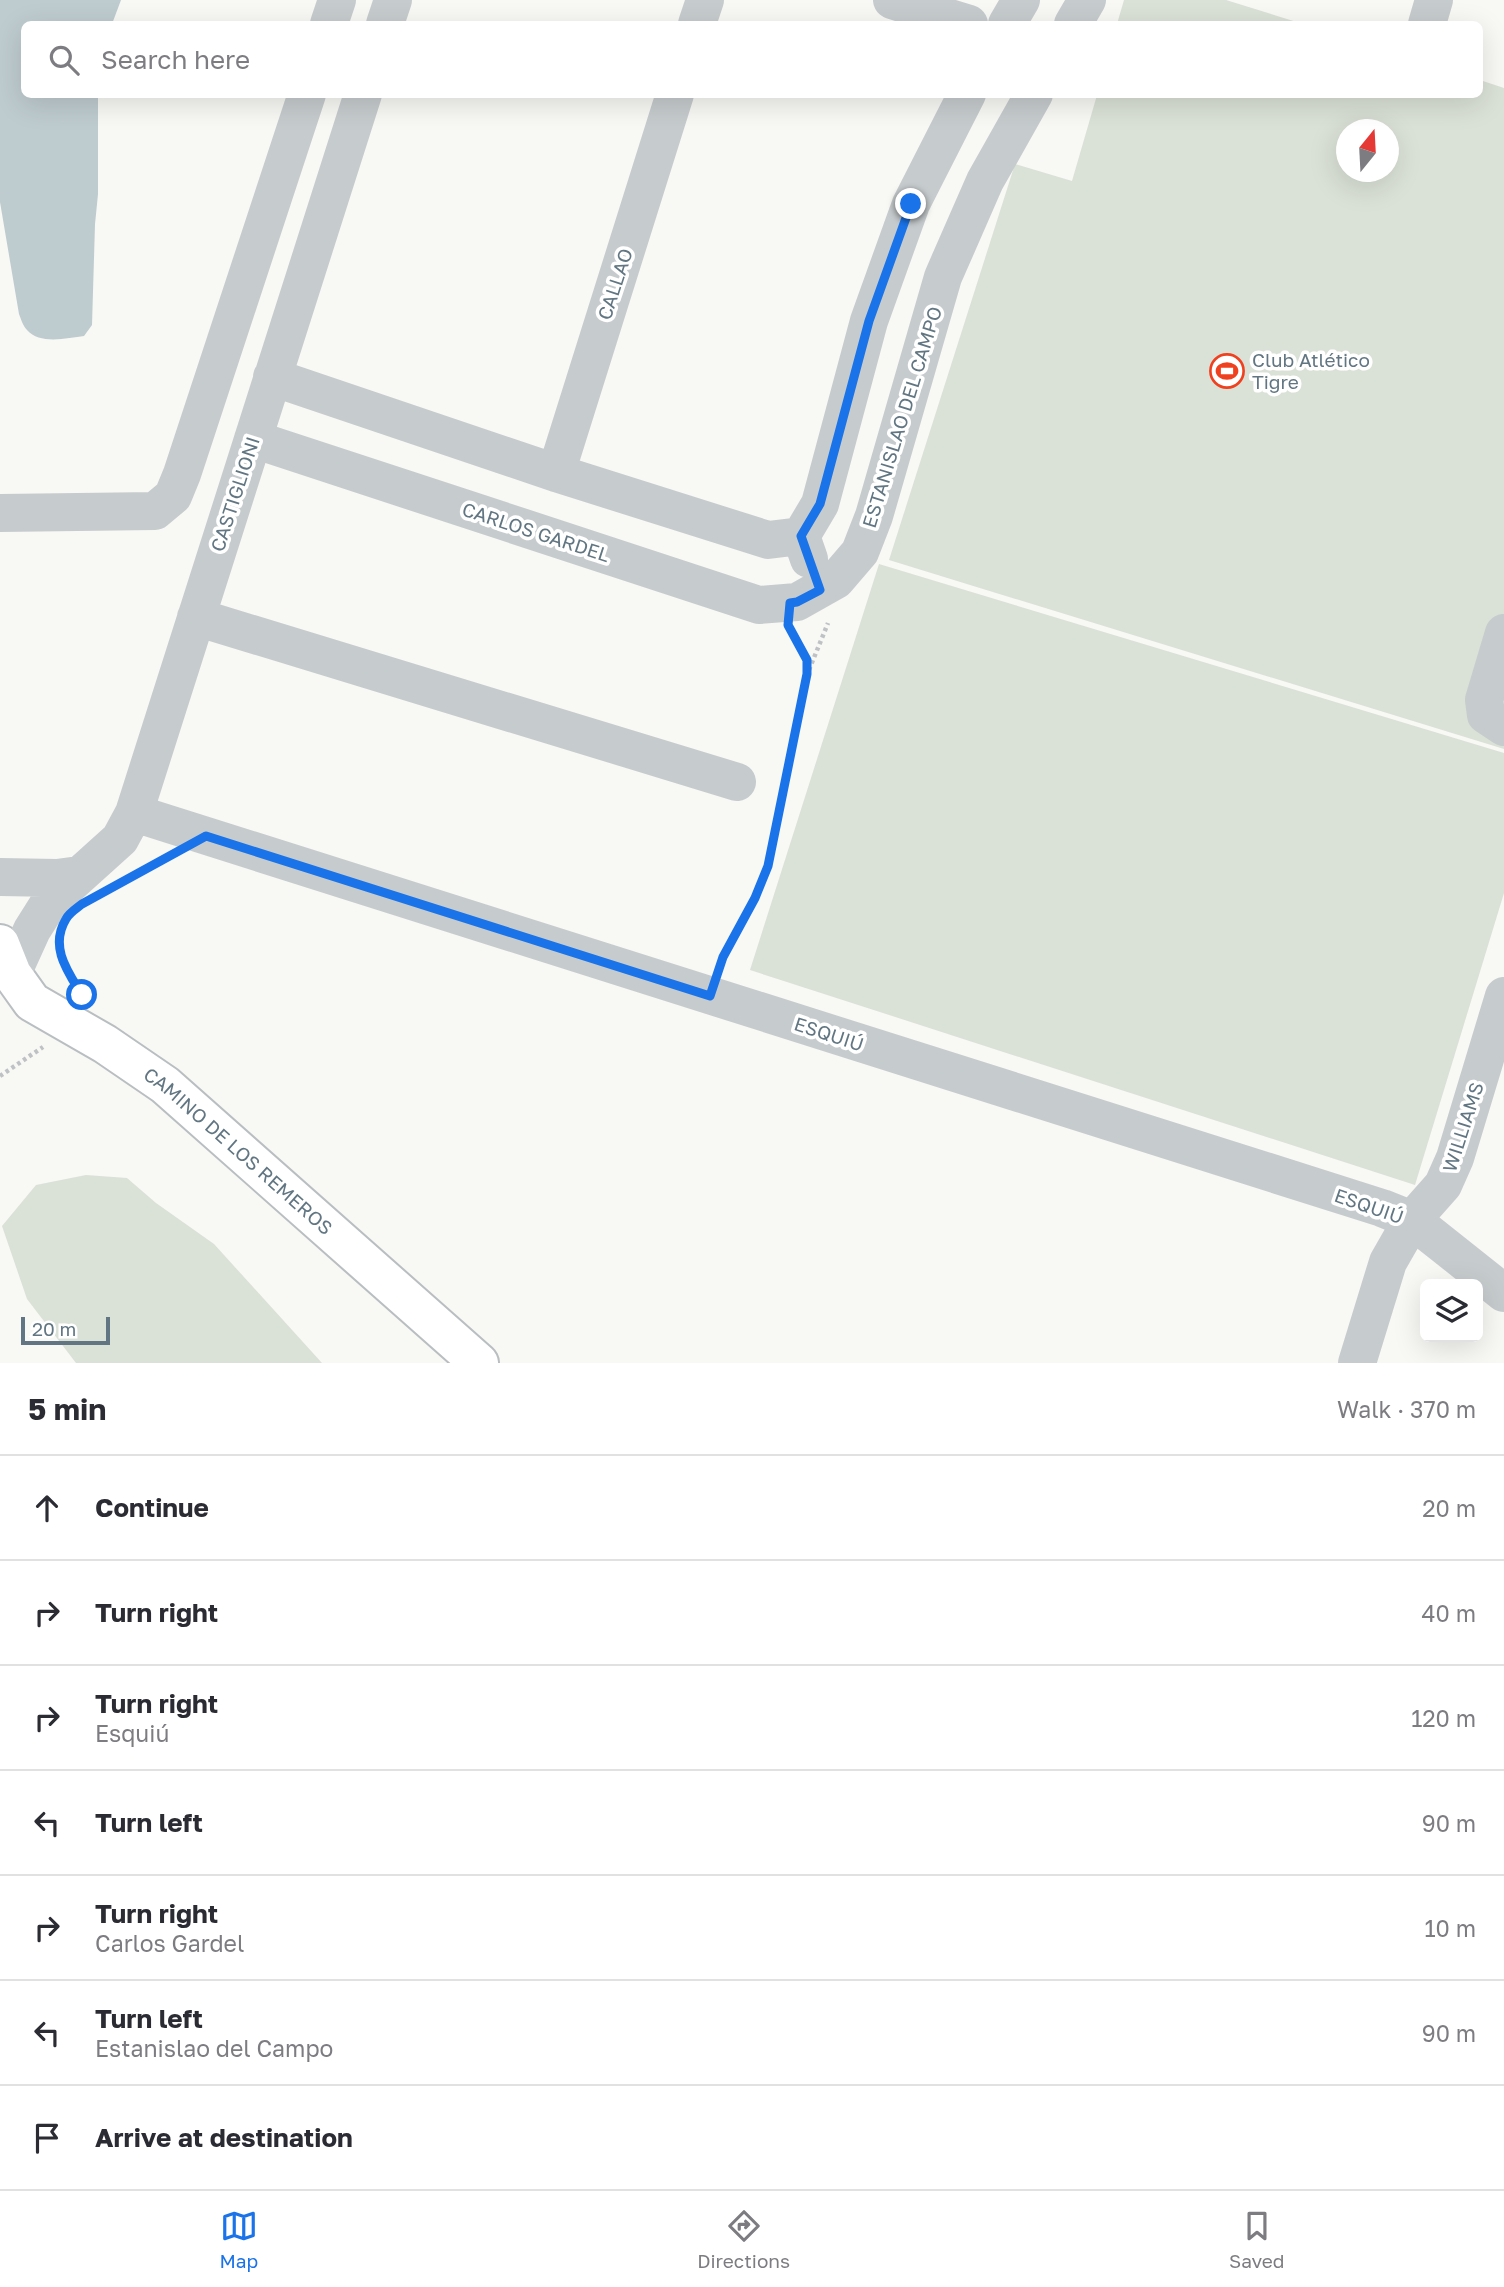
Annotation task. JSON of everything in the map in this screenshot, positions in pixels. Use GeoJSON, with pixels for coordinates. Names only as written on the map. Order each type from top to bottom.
{"type":"FeatureCollection","features":[{"type":"Feature","properties":{"kind":"main road","name":"CAMINO DE LOS REMEROS"},"geometry":{"type":"LineString","coordinates":[[4,973],[32,1002],[105,1044],[165,1085],[479,1363]]}},
{"type":"Feature","properties":{"kind":"street"},"geometry":{"type":"LineString","coordinates":[[330,21],[337,0]]}},
{"type":"Feature","properties":{"kind":"street"},"geometry":{"type":"LineString","coordinates":[[386,21],[393,0]]}},
{"type":"Feature","properties":{"kind":"street"},"geometry":{"type":"LineString","coordinates":[[698,21],[705,0]]}},
{"type":"Feature","properties":{"kind":"street"},"geometry":{"type":"LineString","coordinates":[[892,0],[959,21]]}},
{"type":"Feature","properties":{"kind":"street"},"geometry":{"type":"LineString","coordinates":[[1009,21],[1021,0]]}},
{"type":"Feature","properties":{"kind":"street"},"geometry":{"type":"LineString","coordinates":[[1075,21],[1087,0]]}},
{"type":"Feature","properties":{"kind":"street"},"geometry":{"type":"LineString","coordinates":[[1428,21],[1434,0]]}},
{"type":"Feature","properties":{"kind":"street"},"geometry":{"type":"LineString","coordinates":[[0,513],[155,511],[173,496],[305,98]]}},
{"type":"Feature","properties":{"kind":"street","name":"CASTIGLIONI"},"geometry":{"type":"LineString","coordinates":[[4,973],[49,903],[120,839],[134,813],[362,98]]}},
{"type":"Feature","properties":{"kind":"street","name":"CALLAO"},"geometry":{"type":"LineString","coordinates":[[556,473],[674,98]]}},
{"type":"Feature","properties":{"kind":"street"},"geometry":{"type":"LineString","coordinates":[[805,596],[801,536],[820,504],[869,321],[911,204],[965,98]]}},
{"type":"Feature","properties":{"kind":"street","name":"ESTANISLAO DEL CAMPO"},"geometry":{"type":"LineString","coordinates":[[805,596],[836,580],[860,552],[874,516],[943,277],[985,181],[1032,98]]}},
{"type":"Feature","properties":{"kind":"street"},"geometry":{"type":"LineString","coordinates":[[272,377],[556,473],[768,540],[801,536]]}},
{"type":"Feature","properties":{"kind":"street","name":"CARLOS GARDEL"},"geometry":{"type":"LineString","coordinates":[[253,439],[759,605],[805,596]]}},
{"type":"Feature","properties":{"kind":"street"},"geometry":{"type":"LineString","coordinates":[[196,617],[737,782]]}},
{"type":"Feature","properties":{"kind":"street"},"geometry":{"type":"LineString","coordinates":[[1504,633],[1484,700],[1486,715],[1504,727]]}},
{"type":"Feature","properties":{"kind":"street","name":"ESQUIÚ"},"geometry":{"type":"LineString","coordinates":[[134,813],[1382,1208],[1412,1220],[1504,1293]]}},
{"type":"Feature","properties":{"kind":"street"},"geometry":{"type":"LineString","coordinates":[[0,877],[57,878],[79,875]]}},
{"type":"Feature","properties":{"kind":"street","name":"WILLIAMS"},"geometry":{"type":"LineString","coordinates":[[1357,1363],[1388,1262],[1412,1220],[1443,1185],[1455,1158],[1504,996]]}},
{"type":"Feature","properties":{"kind":"path"},"geometry":{"type":"LineString","coordinates":[[710,996],[723,957],[755,898],[768,866],[807,674],[807,660],[788,625],[805,596]]}},
{"type":"Feature","properties":{"kind":"path"},"geometry":{"type":"LineString","coordinates":[[127,879],[206,836]]}},
{"type":"Feature","properties":{"kind":"path"},"geometry":{"type":"LineString","coordinates":[[0,1076],[73,1027],[82,995],[61,961],[59,941]]}},
{"type":"Feature","properties":{"kind":"shaded area"},"geometry":{"type":"Polygon","coordinates":[[[0,0],[121,0],[113,21],[21,21],[21,98],[98,98],[98,194],[92,325],[84,336],[39,338],[32,335],[22,322],[0,202],[0,0]]]}},
{"type":"Feature","properties":{"kind":"shaded area"},"geometry":{"type":"Polygon","coordinates":[[[1124,0],[1226,0],[1293,21],[1118,21],[1124,0]]]}},
{"type":"Feature","properties":{"kind":"shaded area","name":"Club Atlético Tigre"},"geometry":{"type":"Polygon","coordinates":[[[1483,81],[1504,88],[1504,749],[889,560],[1015,164],[1072,181],[1096,98],[1483,98],[1483,81]]]}},
{"type":"Feature","properties":{"kind":"shaded area"},"geometry":{"type":"Polygon","coordinates":[[[879,564],[1504,753],[1504,893],[1415,1185],[750,970],[879,564]]]}},
{"type":"Feature","properties":{"kind":"shaded area"},"geometry":{"type":"Polygon","coordinates":[[[86,1175],[127,1178],[156,1203],[214,1244],[322,1363],[76,1363],[27,1299],[2,1226],[36,1185],[86,1175]]]}},
{"type":"Feature","properties":{"kind":"place","name":"Club Atlético Tigre"},"geometry":{"type":"Point","coordinates":[1227,371]}},
{"type":"Feature","properties":{"kind":"route"},"geometry":{"type":"LineString","coordinates":[[82,995],[61,961],[59,941],[66,918],[82,904],[206,836],[710,996],[723,957],[755,898],[768,866],[807,674],[807,660],[788,625],[790,603],[820,590],[801,536],[820,504],[869,321],[911,204]]}}]}
